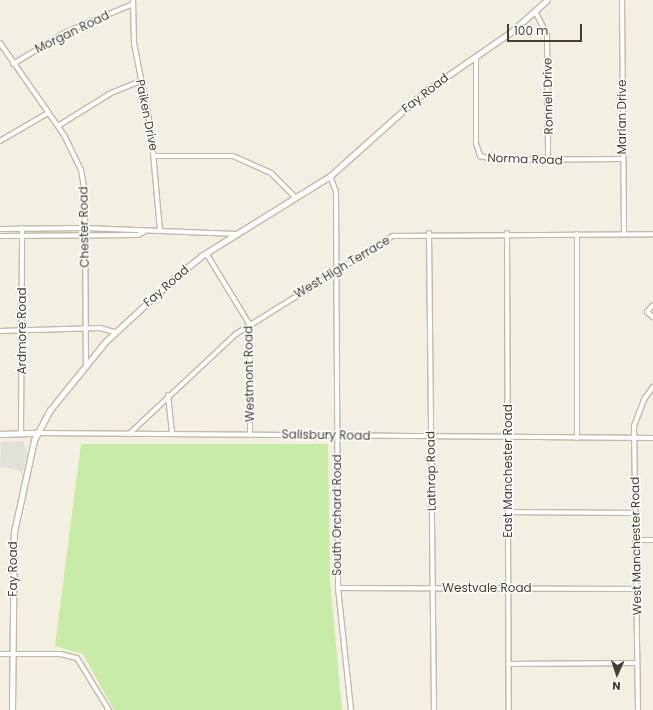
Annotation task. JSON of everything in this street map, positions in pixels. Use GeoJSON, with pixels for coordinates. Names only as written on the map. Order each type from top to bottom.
{"type":"FeatureCollection","features":[{"type":"Feature","properties":{"kind":"street","name":"Fay Road"},"geometry":{"type":"LineString","coordinates":[[12,710],[14,532],[23,479],[37,433],[86,363],[114,332],[206,253],[330,176],[424,92],[476,58],[547,0]]}},
{"type":"Feature","properties":{"kind":"street","name":"Marian Drive"},"geometry":{"type":"LineString","coordinates":[[622,0],[622,158],[624,234]]}},
{"type":"Feature","properties":{"kind":"street","name":"Morgan Road"},"geometry":{"type":"LineString","coordinates":[[13,64],[66,32],[133,2]]}},
{"type":"Feature","properties":{"kind":"street","name":"Paiken Drive"},"geometry":{"type":"LineString","coordinates":[[133,2],[140,81],[155,156],[160,231]]}},
{"type":"Feature","properties":{"kind":"street","name":"Ronnell Drive"},"geometry":{"type":"LineString","coordinates":[[535,11],[547,35],[548,160]]}},
{"type":"Feature","properties":{"kind":"street","name":"Chester Road"},"geometry":{"type":"LineString","coordinates":[[0,43],[13,64],[58,126],[81,170],[85,228],[84,329],[86,363]]}},
{"type":"Feature","properties":{"kind":"street","name":"Norma Road"},"geometry":{"type":"LineString","coordinates":[[476,58],[477,153],[487,160],[622,158]]}},
{"type":"Feature","properties":{"kind":"street"},"geometry":{"type":"LineString","coordinates":[[58,126],[112,93],[140,81]]}},
{"type":"Feature","properties":{"kind":"street"},"geometry":{"type":"LineString","coordinates":[[0,141],[48,113]]}},
{"type":"Feature","properties":{"kind":"street"},"geometry":{"type":"LineString","coordinates":[[155,156],[233,156],[271,173],[296,198]]}},
{"type":"Feature","properties":{"kind":"street","name":"South Orchard Road"},"geometry":{"type":"LineString","coordinates":[[330,176],[336,192],[338,588],[351,710]]}},
{"type":"Feature","properties":{"kind":"street","name":"Ardmore Road"},"geometry":{"type":"LineString","coordinates":[[21,433],[22,228]]}},
{"type":"Feature","properties":{"kind":"street"},"geometry":{"type":"LineString","coordinates":[[0,229],[85,228],[144,232],[160,231],[237,234]]}},
{"type":"Feature","properties":{"kind":"street"},"geometry":{"type":"LineString","coordinates":[[0,236],[138,235],[144,232]]}},
{"type":"Feature","properties":{"kind":"street","name":"West High Terrace"},"geometry":{"type":"LineString","coordinates":[[129,434],[168,395],[250,325],[336,270],[393,236],[429,233],[653,234]]}},
{"type":"Feature","properties":{"kind":"street","name":"Lathrop Road"},"geometry":{"type":"LineString","coordinates":[[429,233],[434,710]]}},
{"type":"Feature","properties":{"kind":"street","name":"East Manchester Road"},"geometry":{"type":"LineString","coordinates":[[507,233],[509,710]]}},
{"type":"Feature","properties":{"kind":"street"},"geometry":{"type":"LineString","coordinates":[[577,234],[577,438]]}},
{"type":"Feature","properties":{"kind":"street","name":"Westmont Road"},"geometry":{"type":"LineString","coordinates":[[206,253],[250,325],[250,434]]}},
{"type":"Feature","properties":{"kind":"street"},"geometry":{"type":"LineString","coordinates":[[653,305],[647,313],[653,317]]}},
{"type":"Feature","properties":{"kind":"street"},"geometry":{"type":"LineString","coordinates":[[0,331],[84,329],[114,332]]}},
{"type":"Feature","properties":{"kind":"street","name":"West Manchester Road"},"geometry":{"type":"LineString","coordinates":[[638,710],[634,438],[638,412],[653,387]]}},
{"type":"Feature","properties":{"kind":"street"},"geometry":{"type":"LineString","coordinates":[[168,395],[172,434]]}},
{"type":"Feature","properties":{"kind":"street","name":"Salisbury Road"},"geometry":{"type":"LineString","coordinates":[[0,434],[250,434],[653,438]]}},
{"type":"Feature","properties":{"kind":"street"},"geometry":{"type":"LineString","coordinates":[[508,512],[635,513]]}},
{"type":"Feature","properties":{"kind":"street"},"geometry":{"type":"LineString","coordinates":[[636,540],[653,540]]}},
{"type":"Feature","properties":{"kind":"street","name":"Westvale Road"},"geometry":{"type":"LineString","coordinates":[[338,588],[636,590]]}},
{"type":"Feature","properties":{"kind":"street"},"geometry":{"type":"LineString","coordinates":[[0,654],[69,655],[82,662],[109,710]]}},
{"type":"Feature","properties":{"kind":"street"},"geometry":{"type":"LineString","coordinates":[[508,664],[637,663]]}},
{"type":"Feature","properties":{"kind":"green space"},"geometry":{"type":"Polygon","coordinates":[[[81,444],[328,444],[330,581],[342,710],[114,710],[83,654],[55,646],[81,444]]]}},
{"type":"Feature","properties":{"kind":"shaded area"},"geometry":{"type":"Polygon","coordinates":[[[23,441],[28,454],[22,475],[18,470],[0,467],[1,442],[23,441]]]}}]}
